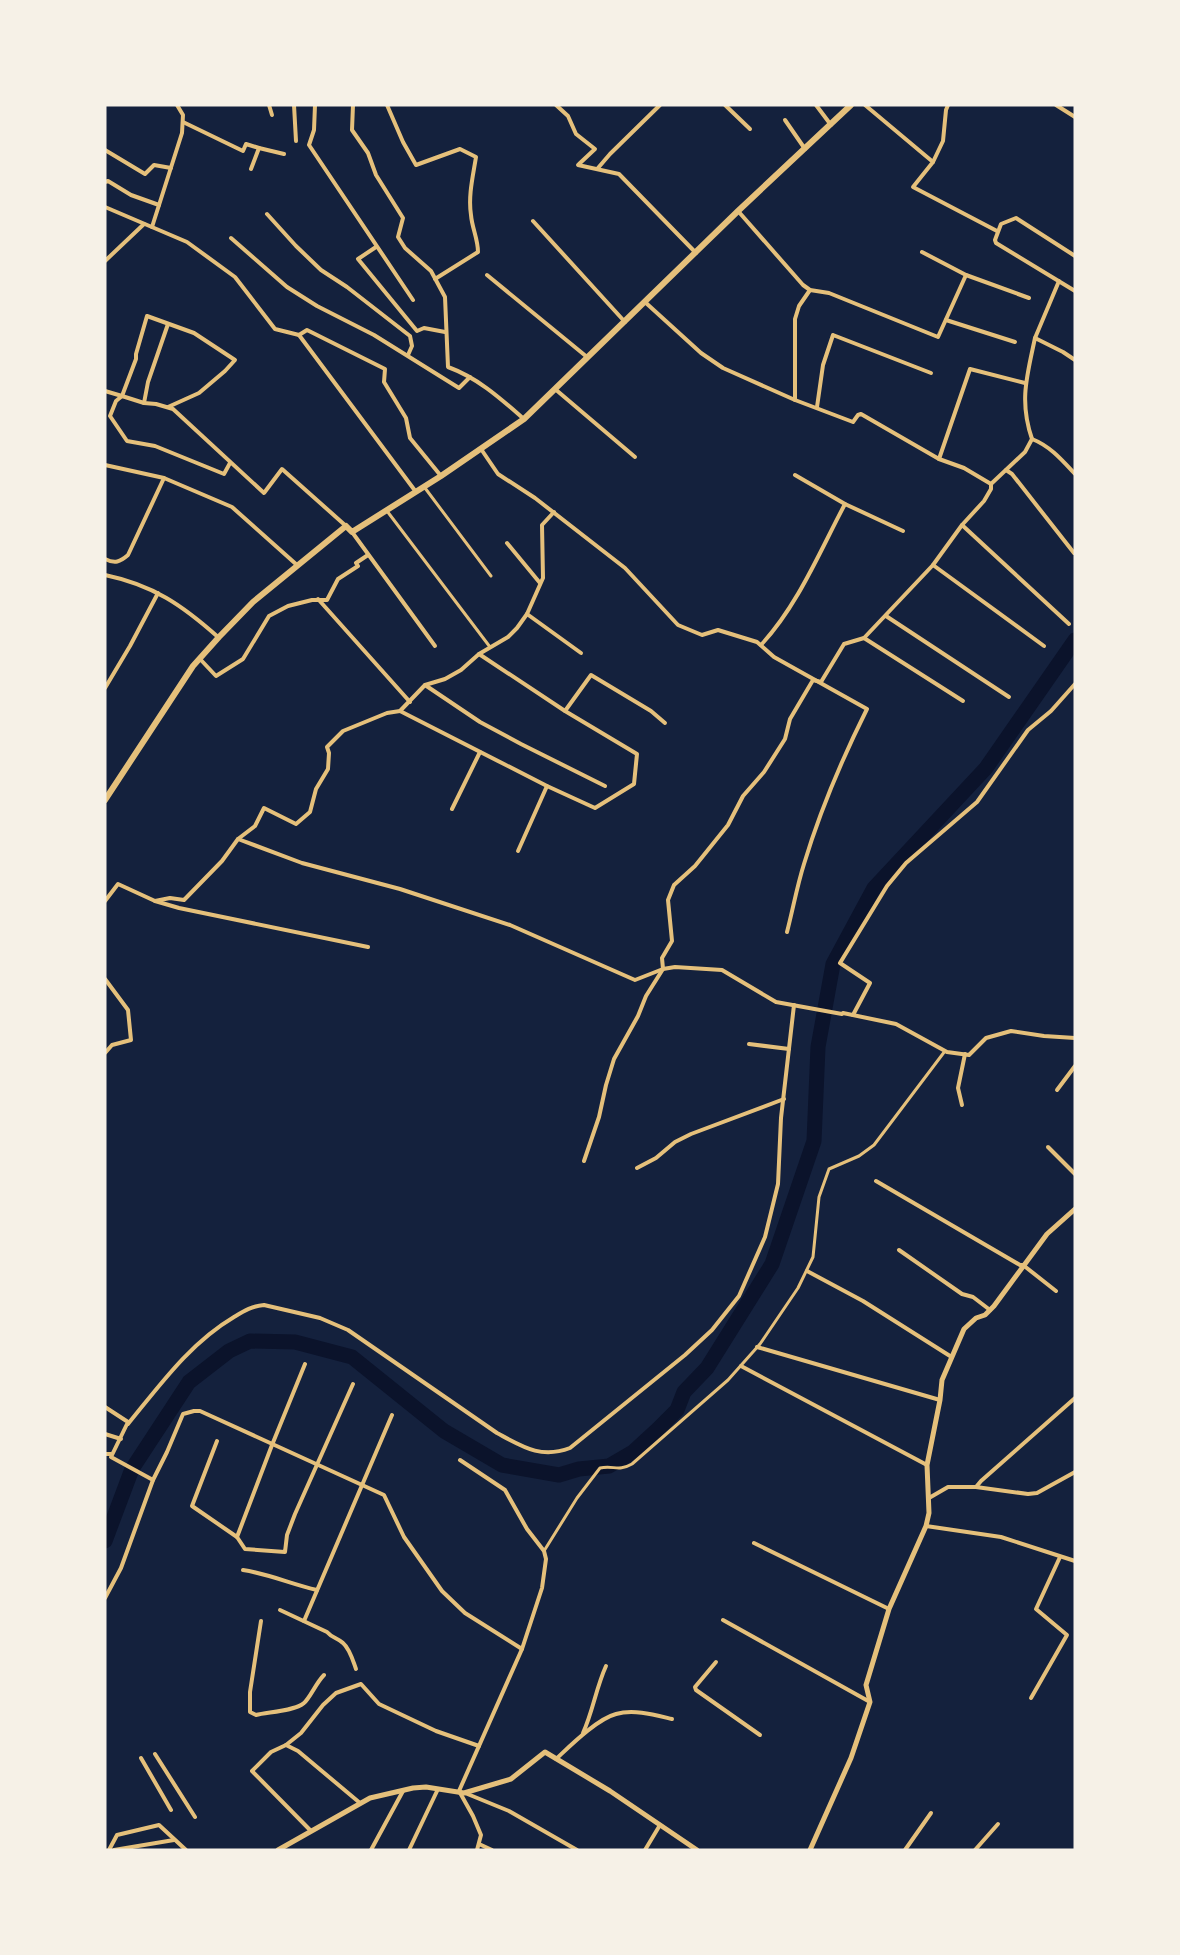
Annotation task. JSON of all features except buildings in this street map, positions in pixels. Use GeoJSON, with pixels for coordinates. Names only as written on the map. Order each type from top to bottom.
{"type":"FeatureCollection","features":[{"type":"Feature","properties":{"kind":"main road"},"geometry":{"type":"LineString","coordinates":[[105,800],[200,659],[253,602],[346,526],[352,532],[441,476],[524,419],[852,105]]}},
{"type":"Feature","properties":{"kind":"main road"},"geometry":{"type":"LineString","coordinates":[[810,1850],[851,1758],[870,1702],[866,1685],[890,1609],[927,1527],[929,1498],[927,1465],[942,1380],[951,1356],[964,1329],[976,1318],[991,1310],[1047,1234],[1075,1209]]}},
{"type":"Feature","properties":{"kind":"main road"},"geometry":{"type":"LineString","coordinates":[[278,1850],[370,1798],[413,1788],[438,1788],[461,1792],[511,1779],[545,1752],[610,1791],[693,1849]]}},
{"type":"Feature","properties":{"kind":"street"},"geometry":{"type":"LineString","coordinates":[[152,227],[182,133],[183,115],[177,105]]}},
{"type":"Feature","properties":{"kind":"street"},"geometry":{"type":"LineString","coordinates":[[269,105],[272,115]]}},
{"type":"Feature","properties":{"kind":"street"},"geometry":{"type":"LineString","coordinates":[[294,105],[296,141]]}},
{"type":"Feature","properties":{"kind":"street"},"geometry":{"type":"LineString","coordinates":[[315,105],[314,130],[309,145],[329,171],[376,247],[413,300]]}},
{"type":"Feature","properties":{"kind":"street"},"geometry":{"type":"LineString","coordinates":[[353,105],[352,130],[368,153],[376,176],[403,218],[398,237],[405,249],[431,271],[445,297],[448,367],[470,377],[495,393],[524,419]]}},
{"type":"Feature","properties":{"kind":"street"},"geometry":{"type":"LineString","coordinates":[[387,105],[416,165],[460,149],[476,158],[470,199],[478,252],[435,279]]}},
{"type":"Feature","properties":{"kind":"street"},"geometry":{"type":"LineString","coordinates":[[556,105],[568,116],[576,134],[595,149],[578,165],[619,174],[696,253]]}},
{"type":"Feature","properties":{"kind":"street"},"geometry":{"type":"LineString","coordinates":[[598,168],[660,105]]}},
{"type":"Feature","properties":{"kind":"street"},"geometry":{"type":"LineString","coordinates":[[725,105],[750,129]]}},
{"type":"Feature","properties":{"kind":"street"},"geometry":{"type":"LineString","coordinates":[[816,105],[831,126]]}},
{"type":"Feature","properties":{"kind":"street"},"geometry":{"type":"LineString","coordinates":[[866,105],[933,162]]}},
{"type":"Feature","properties":{"kind":"street"},"geometry":{"type":"LineString","coordinates":[[948,105],[943,141],[933,162],[913,187],[997,231]]}},
{"type":"Feature","properties":{"kind":"street"},"geometry":{"type":"LineString","coordinates":[[1056,105],[1075,117]]}},
{"type":"Feature","properties":{"kind":"street"},"geometry":{"type":"LineString","coordinates":[[785,120],[806,149]]}},
{"type":"Feature","properties":{"kind":"street"},"geometry":{"type":"LineString","coordinates":[[183,122],[243,151],[246,144],[284,154]]}},
{"type":"Feature","properties":{"kind":"street"},"geometry":{"type":"LineString","coordinates":[[251,168],[259,148]]}},
{"type":"Feature","properties":{"kind":"street"},"geometry":{"type":"LineString","coordinates":[[105,150],[145,174],[154,165],[171,168]]}},
{"type":"Feature","properties":{"kind":"street"},"geometry":{"type":"LineString","coordinates":[[105,182],[108,181],[131,195],[159,205]]}},
{"type":"Feature","properties":{"kind":"street"},"geometry":{"type":"LineString","coordinates":[[105,207],[187,242],[235,278],[275,329],[299,335],[416,492]]}},
{"type":"Feature","properties":{"kind":"street"},"geometry":{"type":"LineString","coordinates":[[738,212],[810,290],[829,293],[938,337],[966,274]]}},
{"type":"Feature","properties":{"kind":"street"},"geometry":{"type":"LineString","coordinates":[[267,214],[321,270],[347,287],[410,336],[412,346],[408,355]]}},
{"type":"Feature","properties":{"kind":"street"},"geometry":{"type":"LineString","coordinates":[[1075,256],[1017,218],[1001,224],[994,240],[1075,291]]}},
{"type":"Feature","properties":{"kind":"street"},"geometry":{"type":"LineString","coordinates":[[533,221],[625,322]]}},
{"type":"Feature","properties":{"kind":"street"},"geometry":{"type":"LineString","coordinates":[[105,261],[108,254],[144,224]]}},
{"type":"Feature","properties":{"kind":"street"},"geometry":{"type":"LineString","coordinates":[[231,238],[286,287],[408,355],[459,388],[470,377]]}},
{"type":"Feature","properties":{"kind":"street"},"geometry":{"type":"LineString","coordinates":[[376,247],[358,259],[382,291],[417,331],[424,328],[445,332]]}},
{"type":"Feature","properties":{"kind":"street"},"geometry":{"type":"LineString","coordinates":[[922,252],[966,274],[1029,298]]}},
{"type":"Feature","properties":{"kind":"street"},"geometry":{"type":"LineString","coordinates":[[487,275],[588,358]]}},
{"type":"Feature","properties":{"kind":"street"},"geometry":{"type":"LineString","coordinates":[[1059,281],[1035,338],[1025,383],[1025,418],[1032,439],[1054,452],[1075,474]]}},
{"type":"Feature","properties":{"kind":"street"},"geometry":{"type":"LineString","coordinates":[[795,400],[795,319],[799,306],[810,290]]}},
{"type":"Feature","properties":{"kind":"street"},"geometry":{"type":"LineString","coordinates":[[646,303],[701,354],[723,368],[795,400],[853,422],[861,414],[939,459],[964,468],[991,484]]}},
{"type":"Feature","properties":{"kind":"street"},"geometry":{"type":"LineString","coordinates":[[168,407],[199,393],[235,360],[194,333],[147,316],[136,359],[122,396],[110,416],[128,441],[156,446],[224,474],[230,463]]}},
{"type":"Feature","properties":{"kind":"street"},"geometry":{"type":"LineString","coordinates":[[945,320],[1016,342]]}},
{"type":"Feature","properties":{"kind":"street"},"geometry":{"type":"LineString","coordinates":[[144,403],[148,382],[168,324]]}},
{"type":"Feature","properties":{"kind":"street"},"geometry":{"type":"LineString","coordinates":[[299,335],[307,330],[385,369],[384,382],[406,418],[410,438],[441,476]]}},
{"type":"Feature","properties":{"kind":"street"},"geometry":{"type":"LineString","coordinates":[[817,407],[824,365],[833,335],[931,373]]}},
{"type":"Feature","properties":{"kind":"street"},"geometry":{"type":"LineString","coordinates":[[1035,338],[1075,360]]}},
{"type":"Feature","properties":{"kind":"street"},"geometry":{"type":"LineString","coordinates":[[939,459],[970,369],[1025,383]]}},
{"type":"Feature","properties":{"kind":"street"},"geometry":{"type":"LineString","coordinates":[[555,389],[635,457]]}},
{"type":"Feature","properties":{"kind":"street"},"geometry":{"type":"LineString","coordinates":[[105,391],[173,409],[264,493],[282,469],[346,526]]}},
{"type":"Feature","properties":{"kind":"street"},"geometry":{"type":"LineString","coordinates":[[821,682],[844,644],[864,638],[933,565],[962,525],[984,501],[991,489],[991,484],[1024,452],[1032,439]]}},
{"type":"Feature","properties":{"kind":"street"},"geometry":{"type":"LineString","coordinates":[[480,449],[498,474],[554,512],[624,568],[678,625],[702,635],[717,630],[761,645],[774,657],[867,709],[812,839],[787,932]]}},
{"type":"Feature","properties":{"kind":"street"},"geometry":{"type":"LineString","coordinates":[[105,465],[164,477],[232,507],[297,565]]}},
{"type":"Feature","properties":{"kind":"street"},"geometry":{"type":"LineString","coordinates":[[1006,470],[1012,474],[1074,553]]}},
{"type":"Feature","properties":{"kind":"street"},"geometry":{"type":"LineString","coordinates":[[795,476],[845,504],[903,531]]}},
{"type":"Feature","properties":{"kind":"street"},"geometry":{"type":"LineString","coordinates":[[105,559],[112,563],[128,555],[164,477]]}},
{"type":"Feature","properties":{"kind":"street"},"geometry":{"type":"LineString","coordinates":[[424,486],[491,576]]}},
{"type":"Feature","properties":{"kind":"street"},"geometry":{"type":"LineString","coordinates":[[761,645],[776,629],[790,606],[845,504]]}},
{"type":"Feature","properties":{"kind":"street"},"geometry":{"type":"LineString","coordinates":[[386,510],[490,646]]}},
{"type":"Feature","properties":{"kind":"street"},"geometry":{"type":"LineString","coordinates":[[154,901],[170,898],[184,900],[222,861],[238,839],[255,826],[264,808],[296,824],[310,812],[316,789],[328,769],[327,747],[338,735],[387,713],[400,711],[425,685],[453,674],[490,646],[508,637],[527,614],[543,578],[542,525],[554,512]]}},
{"type":"Feature","properties":{"kind":"street"},"geometry":{"type":"LineString","coordinates":[[962,525],[1070,624]]}},
{"type":"Feature","properties":{"kind":"street"},"geometry":{"type":"LineString","coordinates":[[352,532],[435,646]]}},
{"type":"Feature","properties":{"kind":"street"},"geometry":{"type":"LineString","coordinates":[[507,543],[541,583]]}},
{"type":"Feature","properties":{"kind":"street"},"geometry":{"type":"LineString","coordinates":[[200,659],[216,676],[243,659],[269,616],[288,606],[318,599],[327,600],[338,579],[358,566],[356,564],[368,555]]}},
{"type":"Feature","properties":{"kind":"street"},"geometry":{"type":"LineString","coordinates":[[933,565],[1044,646]]}},
{"type":"Feature","properties":{"kind":"street"},"geometry":{"type":"LineString","coordinates":[[105,575],[128,579],[158,593],[192,614],[219,637]]}},
{"type":"Feature","properties":{"kind":"street"},"geometry":{"type":"LineString","coordinates":[[105,688],[158,593]]}},
{"type":"Feature","properties":{"kind":"street"},"geometry":{"type":"LineString","coordinates":[[318,599],[410,702]]}},
{"type":"Feature","properties":{"kind":"street"},"geometry":{"type":"LineString","coordinates":[[527,614],[581,653]]}},
{"type":"Feature","properties":{"kind":"street"},"geometry":{"type":"LineString","coordinates":[[886,616],[1009,698]]}},
{"type":"Feature","properties":{"kind":"street"},"geometry":{"type":"LineString","coordinates":[[864,638],[963,700]]}},
{"type":"Feature","properties":{"kind":"street"},"geometry":{"type":"LineString","coordinates":[[400,711],[595,808],[634,784],[637,754],[565,711],[479,654]]}},
{"type":"Feature","properties":{"kind":"street"},"geometry":{"type":"LineString","coordinates":[[565,711],[591,675],[651,711],[665,723]]}},
{"type":"Feature","properties":{"kind":"street"},"geometry":{"type":"LineString","coordinates":[[584,1161],[599,1117],[614,1059],[638,1016],[646,996],[663,969],[662,958],[672,941],[668,900],[674,885],[695,866],[728,825],[743,796],[764,772],[785,739],[790,719],[813,680],[821,682]]}},
{"type":"Feature","properties":{"kind":"street"},"geometry":{"type":"LineString","coordinates":[[425,685],[480,722],[605,786]]}},
{"type":"Feature","properties":{"kind":"street"},"geometry":{"type":"LineString","coordinates":[[853,1015],[870,983],[840,963],[887,886],[906,863],[977,802],[1028,730],[1051,711],[1075,685]]}},
{"type":"Feature","properties":{"kind":"street"},"geometry":{"type":"LineString","coordinates":[[452,809],[480,752]]}},
{"type":"Feature","properties":{"kind":"street"},"geometry":{"type":"LineString","coordinates":[[518,851],[547,786]]}},
{"type":"Feature","properties":{"kind":"street"},"geometry":{"type":"LineString","coordinates":[[238,839],[302,863],[400,890],[510,925],[635,980],[663,969],[722,970],[776,1002],[896,1024],[945,1051],[969,1055],[986,1038],[1011,1031],[1075,1038]]}},
{"type":"Feature","properties":{"kind":"street"},"geometry":{"type":"LineString","coordinates":[[105,901],[118,884],[154,901],[179,908],[368,947]]}},
{"type":"Feature","properties":{"kind":"street"},"geometry":{"type":"LineString","coordinates":[[105,980],[128,1010],[131,1040],[112,1045],[105,1053]]}},
{"type":"Feature","properties":{"kind":"street"},"geometry":{"type":"LineString","coordinates":[[111,1455],[128,1424],[180,1362],[214,1329],[255,1305],[320,1318],[348,1330],[497,1434],[520,1446],[546,1454],[570,1448],[685,1355],[712,1330],[739,1296],[758,1255],[778,1184],[783,1099],[794,1005]]}},
{"type":"Feature","properties":{"kind":"street"},"geometry":{"type":"LineString","coordinates":[[749,1044],[789,1049]]}},
{"type":"Feature","properties":{"kind":"street"},"geometry":{"type":"LineString","coordinates":[[544,1551],[577,1498],[600,1468],[609,1466],[617,1470],[632,1464],[728,1380],[757,1347],[798,1288],[813,1257],[819,1197],[829,1169],[859,1156],[874,1145],[945,1051]]}},
{"type":"Feature","properties":{"kind":"street"},"geometry":{"type":"LineString","coordinates":[[962,1105],[958,1088],[965,1054]]}},
{"type":"Feature","properties":{"kind":"street"},"geometry":{"type":"LineString","coordinates":[[1056,1090],[1075,1066]]}},
{"type":"Feature","properties":{"kind":"street"},"geometry":{"type":"LineString","coordinates":[[637,1168],[691,1134],[783,1099]]}},
{"type":"Feature","properties":{"kind":"street"},"geometry":{"type":"LineString","coordinates":[[1048,1147],[1075,1174]]}},
{"type":"Feature","properties":{"kind":"street"},"geometry":{"type":"LineString","coordinates":[[876,1181],[1023,1265],[1056,1291]]}},
{"type":"Feature","properties":{"kind":"street"},"geometry":{"type":"LineString","coordinates":[[899,1250],[991,1310]]}},
{"type":"Feature","properties":{"kind":"street"},"geometry":{"type":"LineString","coordinates":[[807,1271],[863,1301],[951,1356]]}},
{"type":"Feature","properties":{"kind":"street"},"geometry":{"type":"LineString","coordinates":[[757,1347],[940,1400]]}},
{"type":"Feature","properties":{"kind":"street"},"geometry":{"type":"LineString","coordinates":[[237,1537],[305,1364]]}},
{"type":"Feature","properties":{"kind":"street"},"geometry":{"type":"LineString","coordinates":[[741,1366],[927,1465]]}},
{"type":"Feature","properties":{"kind":"street"},"geometry":{"type":"LineString","coordinates":[[217,1441],[192,1506],[237,1537],[245,1549],[285,1552],[291,1525],[353,1384]]}},
{"type":"Feature","properties":{"kind":"street"},"geometry":{"type":"LineString","coordinates":[[976,1487],[1075,1398]]}},
{"type":"Feature","properties":{"kind":"street"},"geometry":{"type":"LineString","coordinates":[[105,1407],[125,1419],[128,1424]]}},
{"type":"Feature","properties":{"kind":"street"},"geometry":{"type":"LineString","coordinates":[[105,1598],[121,1568],[153,1480],[183,1414],[194,1411],[384,1495],[404,1537],[442,1591],[465,1613],[522,1649]]}},
{"type":"Feature","properties":{"kind":"street"},"geometry":{"type":"LineString","coordinates":[[304,1621],[392,1415]]}},
{"type":"Feature","properties":{"kind":"street"},"geometry":{"type":"LineString","coordinates":[[105,1434],[121,1439]]}},
{"type":"Feature","properties":{"kind":"street"},"geometry":{"type":"LineString","coordinates":[[105,1454],[111,1455],[153,1480]]}},
{"type":"Feature","properties":{"kind":"street"},"geometry":{"type":"LineString","coordinates":[[460,1460],[505,1490],[527,1529],[544,1551],[546,1559],[542,1588],[522,1649],[461,1792],[481,1835],[477,1850]]}},
{"type":"Feature","properties":{"kind":"street"},"geometry":{"type":"LineString","coordinates":[[929,1498],[948,1487],[976,1487],[1028,1494],[1075,1472]]}},
{"type":"Feature","properties":{"kind":"street"},"geometry":{"type":"LineString","coordinates":[[927,1527],[1001,1537],[1075,1561]]}},
{"type":"Feature","properties":{"kind":"street"},"geometry":{"type":"LineString","coordinates":[[754,1543],[890,1609]]}},
{"type":"Feature","properties":{"kind":"street"},"geometry":{"type":"LineString","coordinates":[[1031,1698],[1067,1635],[1036,1609],[1060,1557]]}},
{"type":"Feature","properties":{"kind":"street"},"geometry":{"type":"LineString","coordinates":[[243,1570],[265,1574],[280,1581],[317,1590]]}},
{"type":"Feature","properties":{"kind":"street"},"geometry":{"type":"LineString","coordinates":[[280,1610],[342,1642],[347,1647],[356,1669]]}},
{"type":"Feature","properties":{"kind":"street"},"geometry":{"type":"LineString","coordinates":[[723,1620],[870,1702]]}},
{"type":"Feature","properties":{"kind":"street"},"geometry":{"type":"LineString","coordinates":[[261,1621],[250,1692],[250,1712],[256,1715],[295,1708],[305,1702],[315,1683],[324,1674]]}},
{"type":"Feature","properties":{"kind":"street"},"geometry":{"type":"LineString","coordinates":[[716,1662],[695,1687],[696,1690],[760,1735]]}},
{"type":"Feature","properties":{"kind":"street"},"geometry":{"type":"LineString","coordinates":[[583,1733],[606,1666]]}},
{"type":"Feature","properties":{"kind":"street"},"geometry":{"type":"LineString","coordinates":[[311,1831],[252,1771],[271,1752],[286,1745],[301,1733],[323,1705],[336,1693],[361,1684],[379,1704],[436,1731],[479,1746]]}},
{"type":"Feature","properties":{"kind":"street"},"geometry":{"type":"LineString","coordinates":[[556,1759],[583,1733],[615,1714],[649,1713],[672,1719]]}},
{"type":"Feature","properties":{"kind":"street"},"geometry":{"type":"LineString","coordinates":[[286,1745],[298,1751],[360,1803]]}},
{"type":"Feature","properties":{"kind":"street"},"geometry":{"type":"LineString","coordinates":[[155,1754],[195,1817]]}},
{"type":"Feature","properties":{"kind":"street"},"geometry":{"type":"LineString","coordinates":[[141,1758],[171,1810]]}},
{"type":"Feature","properties":{"kind":"street"},"geometry":{"type":"LineString","coordinates":[[409,1850],[438,1788]]}},
{"type":"Feature","properties":{"kind":"street"},"geometry":{"type":"LineString","coordinates":[[371,1850],[403,1791]]}},
{"type":"Feature","properties":{"kind":"street"},"geometry":{"type":"LineString","coordinates":[[461,1792],[509,1811],[577,1850]]}},
{"type":"Feature","properties":{"kind":"street"},"geometry":{"type":"LineString","coordinates":[[905,1850],[931,1813]]}},
{"type":"Feature","properties":{"kind":"street"},"geometry":{"type":"LineString","coordinates":[[975,1850],[998,1824]]}},
{"type":"Feature","properties":{"kind":"street"},"geometry":{"type":"LineString","coordinates":[[110,1850],[117,1835],[159,1825],[186,1850]]}},
{"type":"Feature","properties":{"kind":"street"},"geometry":{"type":"LineString","coordinates":[[645,1850],[660,1825]]}},
{"type":"Feature","properties":{"kind":"street"},"geometry":{"type":"LineString","coordinates":[[114,1850],[175,1840]]}},
{"type":"Feature","properties":{"kind":"street"},"geometry":{"type":"LineString","coordinates":[[479,1844],[492,1850]]}},
{"type":"Feature","properties":{"kind":"waterway"},"geometry":{"type":"LineString","coordinates":[[105,1541],[132,1469],[189,1382],[229,1351],[250,1341],[295,1342],[352,1357],[444,1431],[502,1465],[559,1475],[579,1469],[609,1466],[633,1452],[658,1429],[677,1410],[684,1392],[707,1368],[772,1264],[814,1141],[818,1047],[833,964],[874,888],[986,768],[1075,640]]}}]}
